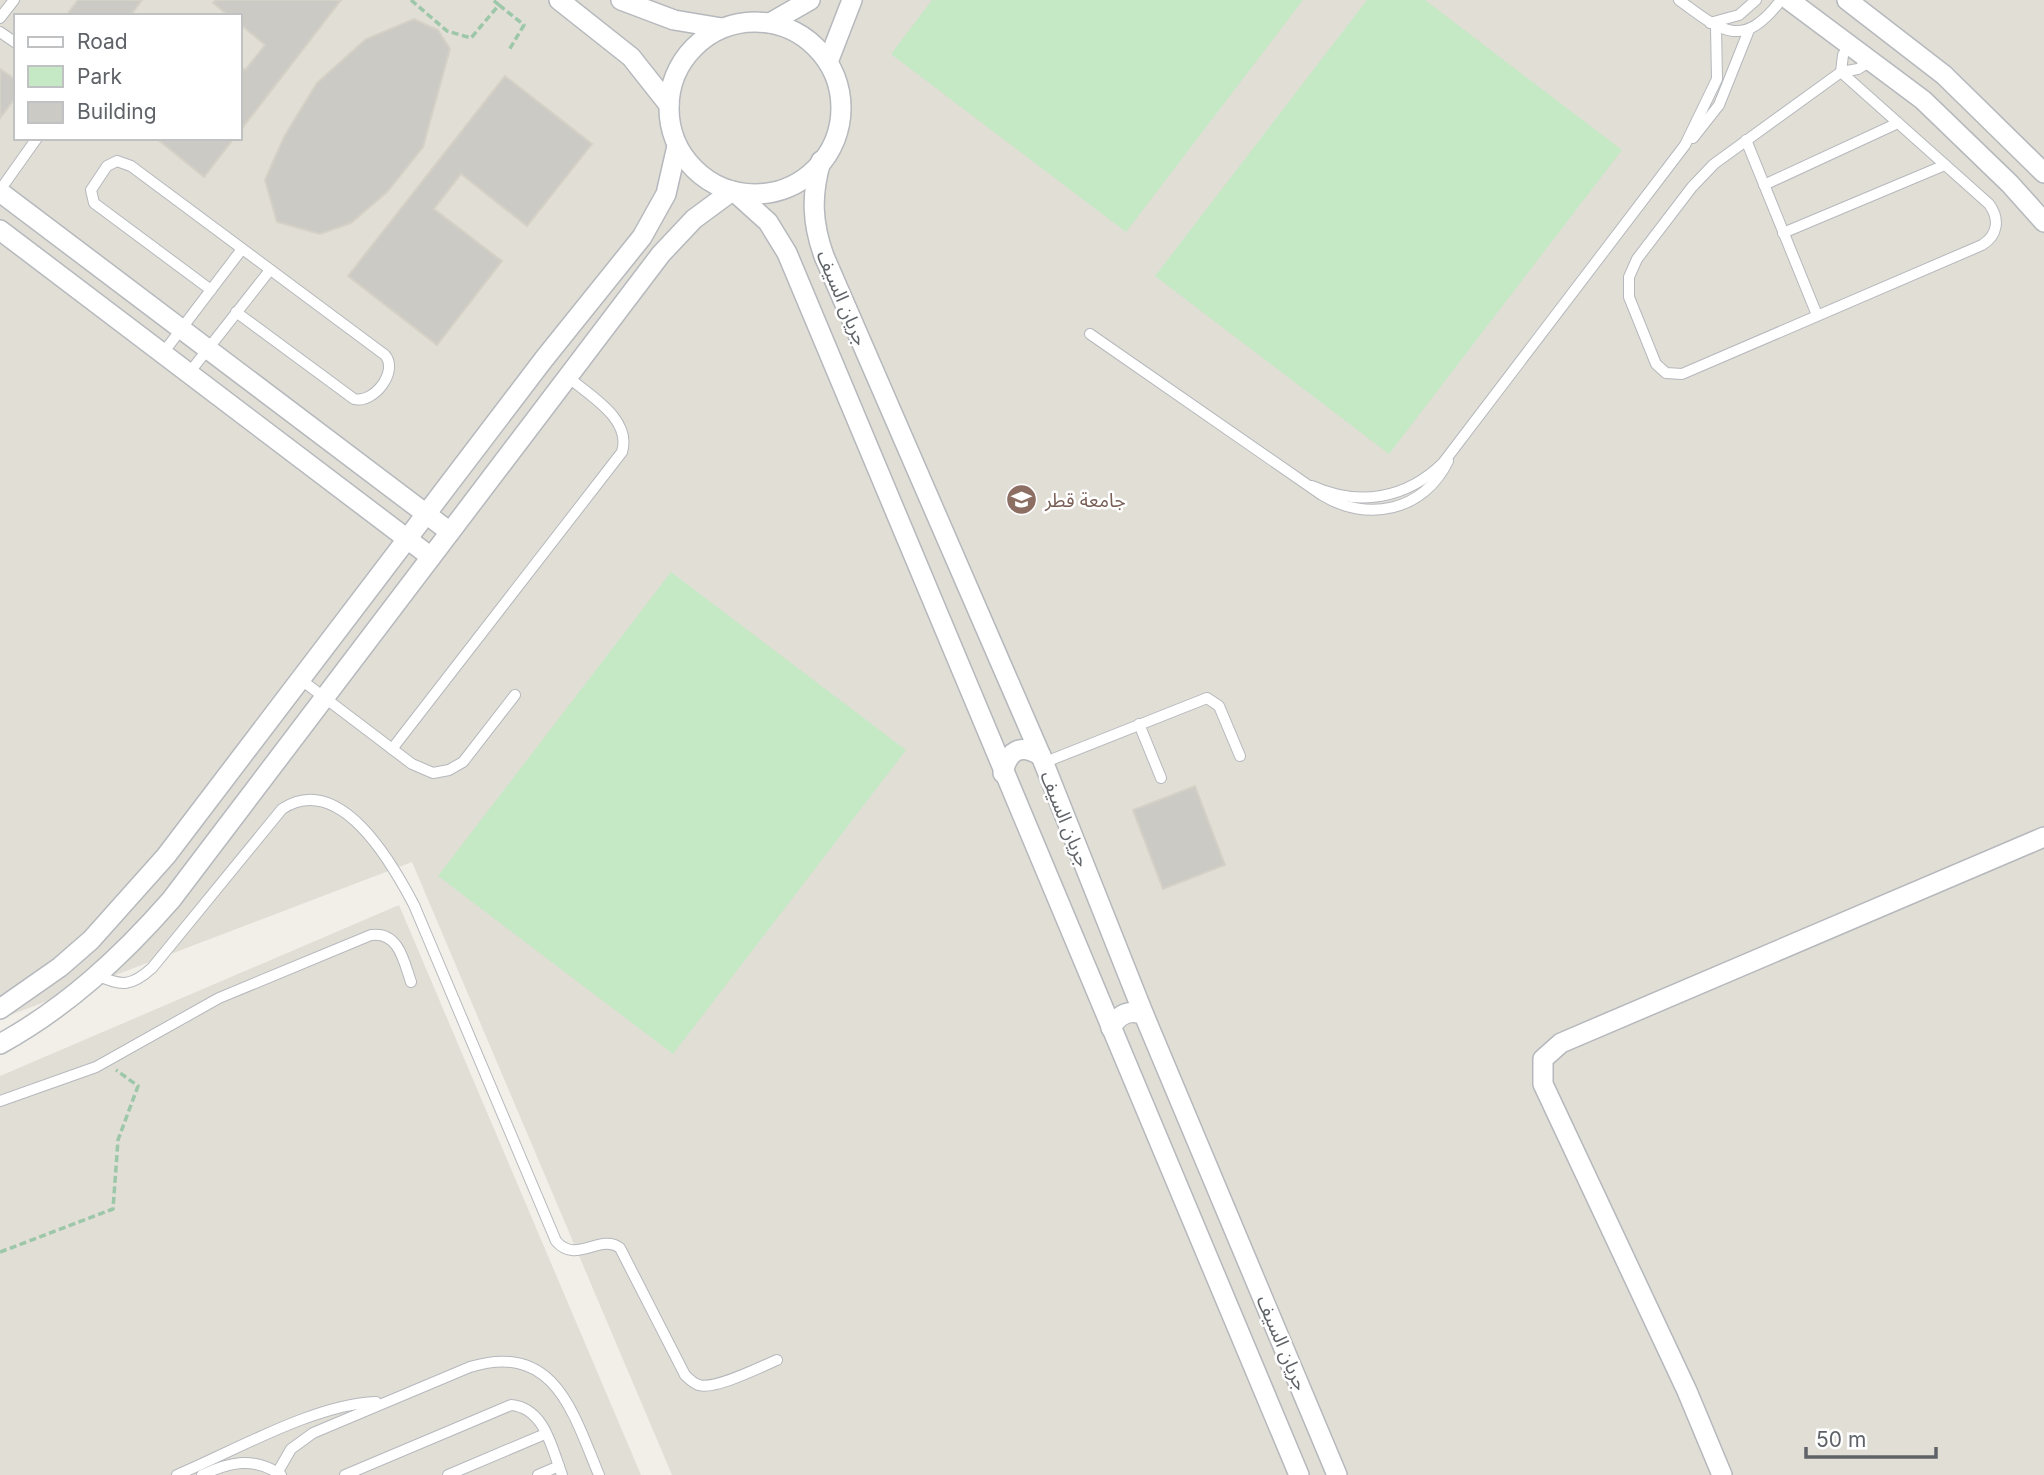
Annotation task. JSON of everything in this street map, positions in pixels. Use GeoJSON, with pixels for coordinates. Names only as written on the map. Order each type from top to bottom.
{"type":"FeatureCollection","features":[{"type":"Feature","properties":{"kind":"street"},"geometry":{"type":"LineString","coordinates":[[559,0],[631,57],[669,105]]}},
{"type":"Feature","properties":{"kind":"street"},"geometry":{"type":"LineString","coordinates":[[621,0],[674,20],[722,28]]}},
{"type":"Feature","properties":{"kind":"street"},"geometry":{"type":"LineString","coordinates":[[770,23],[810,0]]}},
{"type":"Feature","properties":{"kind":"street"},"geometry":{"type":"LineString","coordinates":[[828,62],[852,0]]}},
{"type":"Feature","properties":{"kind":"street"},"geometry":{"type":"LineString","coordinates":[[1788,0],[1872,60],[1954,128],[2044,222]]}},
{"type":"Feature","properties":{"kind":"street"},"geometry":{"type":"LineString","coordinates":[[1847,0],[1944,75],[2044,173]]}},
{"type":"Feature","properties":{"kind":"street"},"geometry":{"type":"LineString","coordinates":[[0,1009],[60,967],[127,903],[655,216],[666,194],[677,146],[669,105],[674,78],[689,53],[722,28],[746,22],[770,23],[797,33],[828,62],[840,90],[841,120],[831,148],[821,161],[813,171],[789,187],[761,194],[734,192],[706,179],[677,146]]}},
{"type":"Feature","properties":{"kind":"street","name":"جريان السيف"},"geometry":{"type":"LineString","coordinates":[[821,161],[812,192],[816,233],[824,256],[1042,759],[1144,1015],[1337,1475]]}},
{"type":"Feature","properties":{"kind":"street"},"geometry":{"type":"LineString","coordinates":[[0,191],[450,532]]}},
{"type":"Feature","properties":{"kind":"street"},"geometry":{"type":"LineString","coordinates":[[0,1044],[81,990],[172,900],[677,236],[734,192]]}},
{"type":"Feature","properties":{"kind":"street","name":"جريان السيف"},"geometry":{"type":"LineString","coordinates":[[734,192],[768,222],[787,253],[1299,1475]]}},
{"type":"Feature","properties":{"kind":"street"},"geometry":{"type":"LineString","coordinates":[[0,230],[431,557]]}},
{"type":"Feature","properties":{"kind":"street"},"geometry":{"type":"LineString","coordinates":[[544,359],[568,377]]}},
{"type":"Feature","properties":{"kind":"street"},"geometry":{"type":"LineString","coordinates":[[1003,773],[1007,757],[1014,751],[1029,749],[1042,759]]}},
{"type":"Feature","properties":{"kind":"street"},"geometry":{"type":"LineString","coordinates":[[1722,1475],[1687,1391],[1543,1084],[1543,1059],[1561,1043],[2044,836]]}},
{"type":"Feature","properties":{"kind":"street"},"geometry":{"type":"LineString","coordinates":[[60,967],[81,990]]}},
{"type":"Feature","properties":{"kind":"street"},"geometry":{"type":"LineString","coordinates":[[1111,1028],[1119,1016],[1128,1012],[1144,1015]]}},
{"type":"Feature","properties":{"kind":"lane"},"geometry":{"type":"LineString","coordinates":[[0,18],[14,0]]}},
{"type":"Feature","properties":{"kind":"lane"},"geometry":{"type":"LineString","coordinates":[[1679,0],[1713,25],[1732,32],[1749,30],[1763,22],[1781,0]]}},
{"type":"Feature","properties":{"kind":"lane"},"geometry":{"type":"LineString","coordinates":[[1713,25],[1740,15],[1756,0]]}},
{"type":"Feature","properties":{"kind":"lane"},"geometry":{"type":"LineString","coordinates":[[1685,145],[1717,79],[1713,25]]}},
{"type":"Feature","properties":{"kind":"lane"},"geometry":{"type":"LineString","coordinates":[[1090,334],[1312,486],[1357,498],[1389,495],[1404,490],[1431,474],[1452,450],[1685,145],[1704,127],[1719,105],[1749,30]]}},
{"type":"Feature","properties":{"kind":"lane"},"geometry":{"type":"LineString","coordinates":[[1841,72],[1843,55],[1850,44]]}},
{"type":"Feature","properties":{"kind":"lane"},"geometry":{"type":"LineString","coordinates":[[1841,72],[1994,211],[1996,226],[1989,240],[1682,374],[1671,375],[1656,364],[1633,306],[1628,287],[1637,259],[1702,176],[1746,140],[1841,72],[1858,69],[1872,60]]}},
{"type":"Feature","properties":{"kind":"lane"},"geometry":{"type":"LineString","coordinates":[[1764,185],[1898,123]]}},
{"type":"Feature","properties":{"kind":"lane"},"geometry":{"type":"LineString","coordinates":[[0,191],[36,140]]}},
{"type":"Feature","properties":{"kind":"lane"},"geometry":{"type":"LineString","coordinates":[[1746,140],[1817,315]]}},
{"type":"Feature","properties":{"kind":"lane"},"geometry":{"type":"LineString","coordinates":[[211,290],[93,203],[91,190],[107,166],[117,161],[127,163],[388,358],[389,372],[373,396],[364,401],[354,399],[236,312]]}},
{"type":"Feature","properties":{"kind":"lane"},"geometry":{"type":"LineString","coordinates":[[1783,233],[1945,165]]}},
{"type":"Feature","properties":{"kind":"lane"},"geometry":{"type":"LineString","coordinates":[[163,354],[242,249]]}},
{"type":"Feature","properties":{"kind":"lane"},"geometry":{"type":"LineString","coordinates":[[189,373],[270,270]]}},
{"type":"Feature","properties":{"kind":"lane"},"geometry":{"type":"LineString","coordinates":[[392,749],[622,452],[624,437],[619,422],[568,377]]}},
{"type":"Feature","properties":{"kind":"lane"},"geometry":{"type":"LineString","coordinates":[[300,679],[392,749],[426,771],[449,770],[463,762],[514,695]]}},
{"type":"Feature","properties":{"kind":"lane"},"geometry":{"type":"LineString","coordinates":[[1042,759],[1201,699],[1212,700],[1219,706],[1240,757]]}},
{"type":"Feature","properties":{"kind":"lane"},"geometry":{"type":"LineString","coordinates":[[1139,724],[1161,778]]}},
{"type":"Feature","properties":{"kind":"lane"},"geometry":{"type":"LineString","coordinates":[[97,975],[117,985],[138,981],[152,968],[282,809],[302,800],[316,799],[331,805],[369,835],[390,862],[414,905],[555,1241],[560,1246],[577,1252],[606,1244],[615,1244],[620,1248],[685,1375],[701,1386],[714,1384],[777,1360]]}},
{"type":"Feature","properties":{"kind":"lane"},"geometry":{"type":"LineString","coordinates":[[0,1101],[67,1079],[106,1062],[219,998],[371,935],[388,937],[397,945],[411,982]]}},
{"type":"Feature","properties":{"kind":"lane"},"geometry":{"type":"LineString","coordinates":[[202,1475],[243,1461],[255,1462],[278,1474],[301,1440],[384,1402],[483,1363],[524,1364],[548,1377],[566,1397],[599,1475]]}},
{"type":"Feature","properties":{"kind":"lane"},"geometry":{"type":"LineString","coordinates":[[177,1475],[318,1414],[351,1405],[384,1402]]}},
{"type":"Feature","properties":{"kind":"lane"},"geometry":{"type":"LineString","coordinates":[[345,1475],[505,1406],[518,1406],[530,1411],[545,1434],[561,1471],[538,1475]]}},
{"type":"Feature","properties":{"kind":"lane"},"geometry":{"type":"LineString","coordinates":[[448,1475],[545,1434]]}},
{"type":"Feature","properties":{"kind":"path"},"geometry":{"type":"LineString","coordinates":[[411,0],[447,31],[471,38],[499,5]]}},
{"type":"Feature","properties":{"kind":"path"},"geometry":{"type":"LineString","coordinates":[[493,0],[524,25],[509,50]]}},
{"type":"Feature","properties":{"kind":"path"},"geometry":{"type":"LineString","coordinates":[[0,1252],[113,1209],[118,1140],[138,1086],[106,1062]]}},
{"type":"Feature","properties":{"kind":"shaded area","name":"جامعة قطر"},"geometry":{"type":"Polygon","coordinates":[[[0,0],[2044,0],[2044,1475],[672,1475],[412,862],[0,1019],[0,0]]]}},
{"type":"Feature","properties":{"kind":"shaded area"},"geometry":{"type":"Polygon","coordinates":[[[399,905],[641,1475],[0,1475],[0,1076],[399,905]]]}},
{"type":"Feature","properties":{"kind":"green space"},"geometry":{"type":"Polygon","coordinates":[[[932,0],[1303,0],[1126,232],[891,54],[932,0]]]}},
{"type":"Feature","properties":{"kind":"green space"},"geometry":{"type":"Polygon","coordinates":[[[1367,0],[1425,0],[1622,150],[1389,454],[1155,276],[1367,0]]]}},
{"type":"Feature","properties":{"kind":"green space"},"geometry":{"type":"Polygon","coordinates":[[[671,572],[906,750],[673,1054],[438,876],[671,572]]]}},
{"type":"Feature","properties":{"kind":"building"},"geometry":{"type":"Polygon","coordinates":[[[78,0],[142,0],[132,14],[68,14],[78,0]]]}},
{"type":"Feature","properties":{"kind":"building"},"geometry":{"type":"Polygon","coordinates":[[[216,0],[341,0],[242,128],[242,68],[245,70],[265,45],[242,26],[242,14],[227,14],[213,3],[216,0]]]}},
{"type":"Feature","properties":{"kind":"building"},"geometry":{"type":"Polygon","coordinates":[[[414,19],[438,30],[450,49],[423,147],[387,192],[351,223],[320,234],[277,222],[265,180],[284,137],[317,83],[366,39],[414,19]]]}},
{"type":"Feature","properties":{"kind":"building"},"geometry":{"type":"Polygon","coordinates":[[[0,69],[14,79],[14,100],[0,118],[0,69]]]}},
{"type":"Feature","properties":{"kind":"building"},"geometry":{"type":"Polygon","coordinates":[[[505,76],[592,144],[527,226],[461,174],[434,209],[502,261],[437,345],[348,276],[505,76]]]}},
{"type":"Feature","properties":{"kind":"building"},"geometry":{"type":"Polygon","coordinates":[[[158,140],[232,140],[204,177],[158,140]]]}},
{"type":"Feature","properties":{"kind":"building"},"geometry":{"type":"Polygon","coordinates":[[[1195,786],[1225,865],[1163,889],[1133,810],[1195,786]]]}},
{"type":"Feature","properties":{"kind":"place","name":"جامعة قطر"},"geometry":{"type":"Point","coordinates":[1022,500]}}]}
